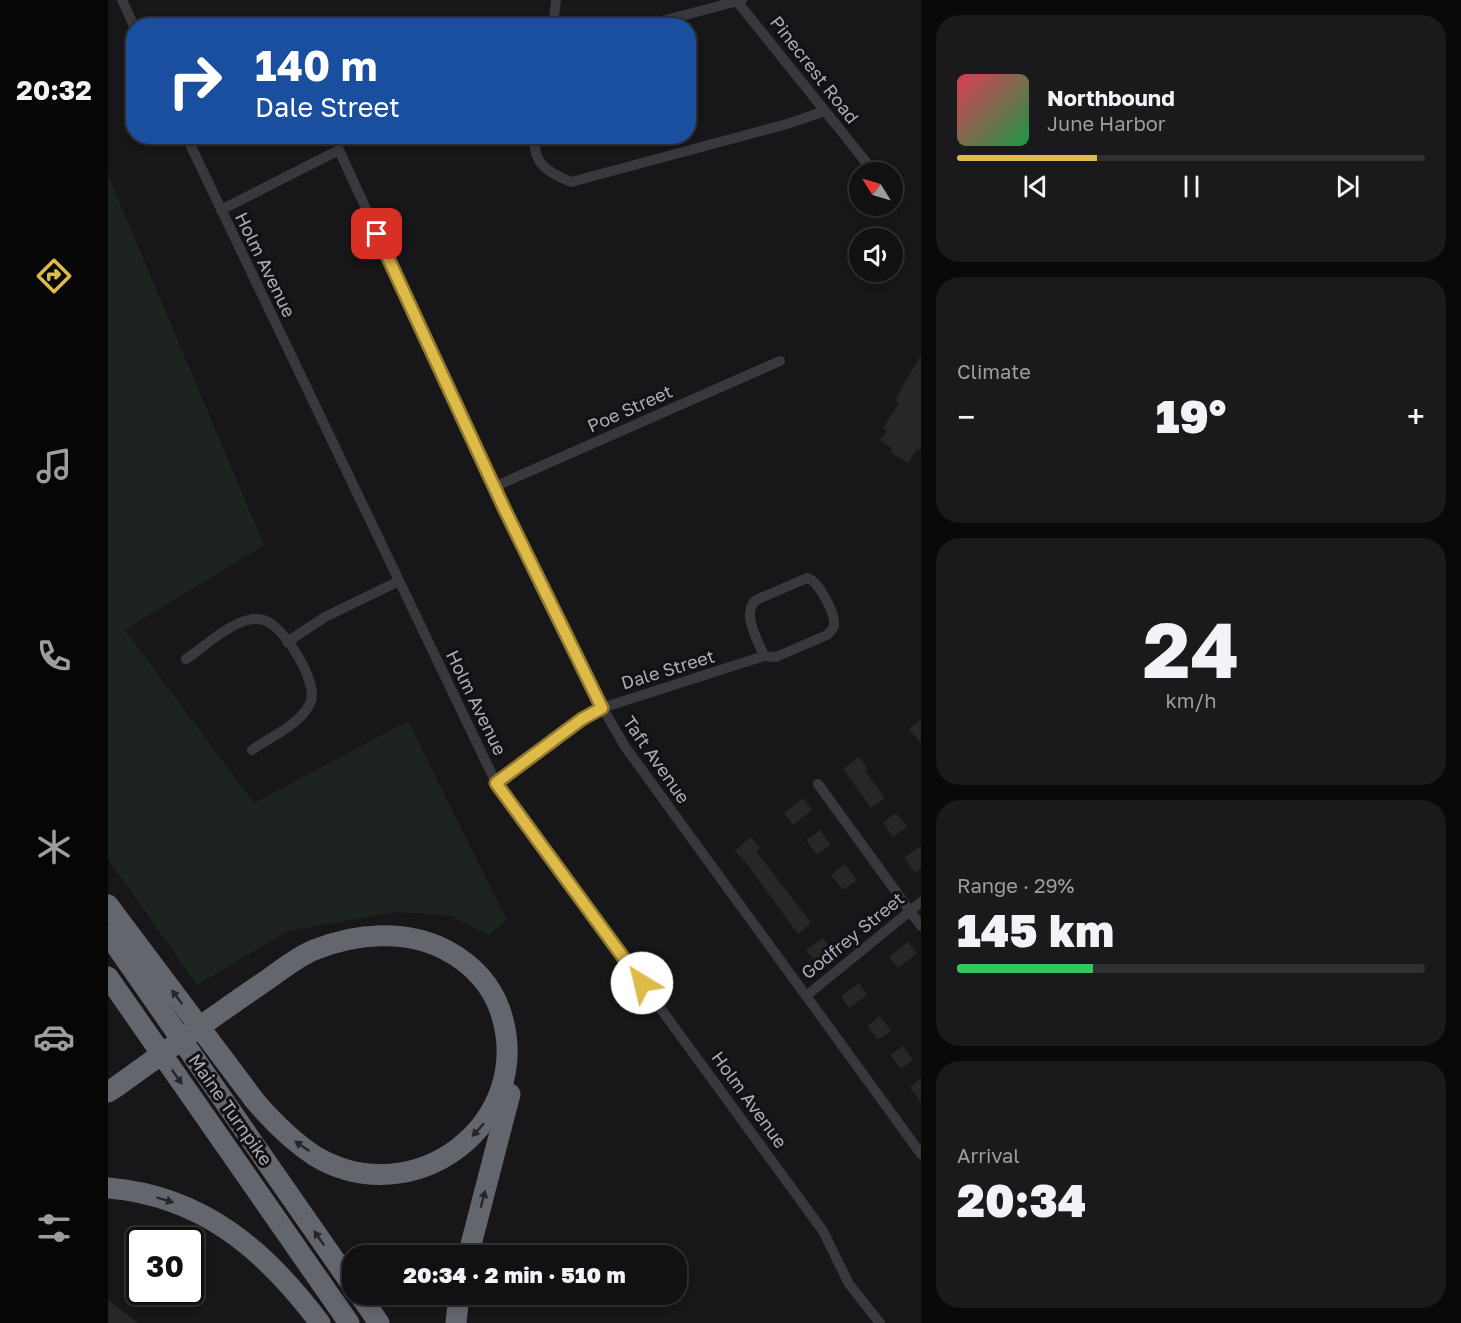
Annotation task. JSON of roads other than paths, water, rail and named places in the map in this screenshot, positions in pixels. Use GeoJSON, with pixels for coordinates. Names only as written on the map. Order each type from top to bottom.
{"type":"FeatureCollection","features":[{"type":"Feature","properties":{"kind":"highway"},"geometry":{"type":"LineString","coordinates":[[108,905],[255,1101],[294,1141],[329,1162],[356,1171],[383,1173],[411,1170],[437,1160],[461,1146],[481,1127],[497,1104],[504,1086],[509,1054],[506,1029],[497,1003],[474,970],[452,953],[426,942],[386,936],[347,940],[313,950],[237,995]]}},
{"type":"Feature","properties":{"kind":"highway"},"geometry":{"type":"LineString","coordinates":[[110,1087],[308,941],[340,930],[362,928],[400,926],[427,931],[476,955],[495,974],[510,997],[515,1015],[520,1051],[471,1245]]}},
{"type":"Feature","properties":{"kind":"highway","name":"Maine Turnpike"},"geometry":{"type":"LineString","coordinates":[[108,933],[342,1271]]}},
{"type":"Feature","properties":{"kind":"highway","name":"Maine Turnpike"},"geometry":{"type":"LineString","coordinates":[[108,977],[349,1323]]}},
{"type":"Feature","properties":{"kind":"highway"},"geometry":{"type":"LineString","coordinates":[[108,1188],[150,1195],[176,1203],[227,1228],[270,1264],[320,1323]]}},
{"type":"Feature","properties":{"kind":"highway"},"geometry":{"type":"LineString","coordinates":[[367,1305],[380,1323]]}},
{"type":"Feature","properties":{"kind":"highway"},"geometry":{"type":"LineString","coordinates":[[456,1323],[458,1305]]}},
{"type":"Feature","properties":{"kind":"street"},"geometry":{"type":"LineString","coordinates":[[122,0],[130,18]]}},
{"type":"Feature","properties":{"kind":"street"},"geometry":{"type":"LineString","coordinates":[[554,18],[556,0]]}},
{"type":"Feature","properties":{"kind":"street"},"geometry":{"type":"LineString","coordinates":[[672,18],[738,0]]}},
{"type":"Feature","properties":{"kind":"street","name":"Pinecrest Road"},"geometry":{"type":"LineString","coordinates":[[738,0],[866,162]]}},
{"type":"Feature","properties":{"kind":"street"},"geometry":{"type":"LineString","coordinates":[[534,144],[538,163],[548,172],[571,182],[825,111]]}},
{"type":"Feature","properties":{"kind":"street","name":"Holm Avenue"},"geometry":{"type":"LineString","coordinates":[[190,144],[496,783],[823,1231],[849,1284],[880,1323]]}},
{"type":"Feature","properties":{"kind":"street","name":"Taft Avenue"},"geometry":{"type":"LineString","coordinates":[[220,210],[339,150],[494,487],[602,708],[626,748],[921,1154]]}},
{"type":"Feature","properties":{"kind":"street","name":"Poe Street"},"geometry":{"type":"LineString","coordinates":[[494,487],[780,360]]}},
{"type":"Feature","properties":{"kind":"street"},"geometry":{"type":"LineString","coordinates":[[812,578],[818,585],[834,620],[833,628],[827,634],[776,657],[764,656],[748,614],[750,606],[756,600],[803,579],[812,578]]}},
{"type":"Feature","properties":{"kind":"street"},"geometry":{"type":"LineString","coordinates":[[287,642],[325,617],[399,581]]}},
{"type":"Feature","properties":{"kind":"street"},"geometry":{"type":"LineString","coordinates":[[186,660],[249,620],[268,621],[287,642],[309,676],[312,699],[300,717],[252,750]]}},
{"type":"Feature","properties":{"kind":"street","name":"Dale Street"},"geometry":{"type":"LineString","coordinates":[[496,783],[582,719],[602,708],[764,656]]}},
{"type":"Feature","properties":{"kind":"street"},"geometry":{"type":"LineString","coordinates":[[818,784],[921,926]]}},
{"type":"Feature","properties":{"kind":"street","name":"Godfrey Street"},"geometry":{"type":"LineString","coordinates":[[806,996],[921,902]]}}]}
